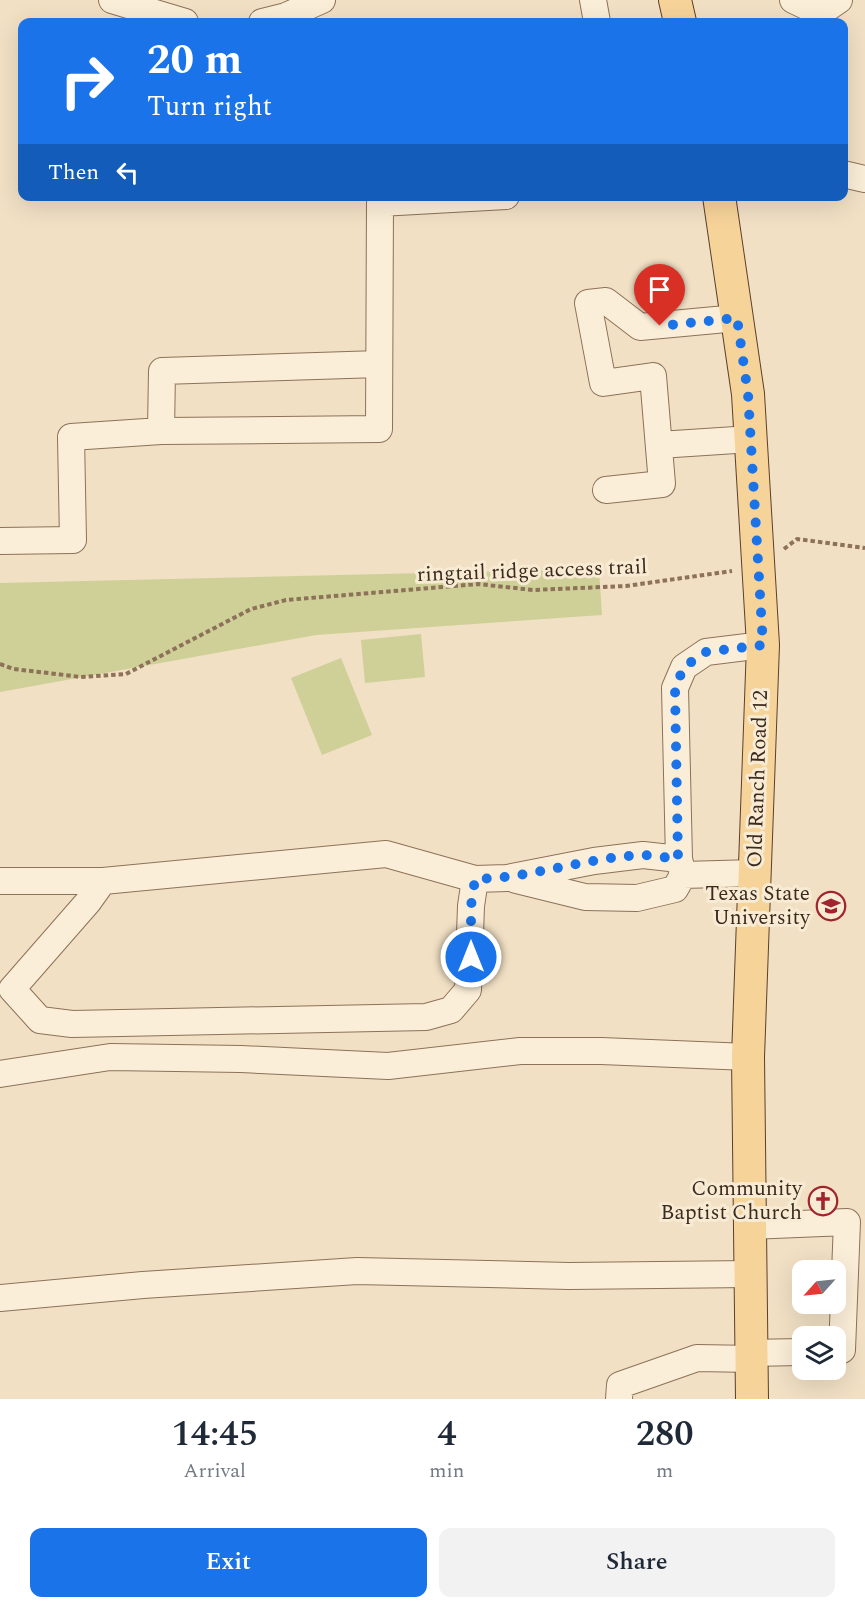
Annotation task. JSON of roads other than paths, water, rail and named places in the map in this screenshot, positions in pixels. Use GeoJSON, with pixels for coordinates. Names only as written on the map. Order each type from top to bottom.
{"type":"FeatureCollection","features":[{"type":"Feature","properties":{"kind":"main road"},"geometry":{"type":"LineString","coordinates":[[675,0],[679,18]]}},
{"type":"Feature","properties":{"kind":"main road","name":"Old Ranch Road 12"},"geometry":{"type":"LineString","coordinates":[[720,201],[748,394],[763,645],[748,1057],[752,1399]]}},
{"type":"Feature","properties":{"kind":"street"},"geometry":{"type":"LineString","coordinates":[[112,0],[172,18]]}},
{"type":"Feature","properties":{"kind":"street"},"geometry":{"type":"LineString","coordinates":[[278,18],[322,0]]}},
{"type":"Feature","properties":{"kind":"street"},"geometry":{"type":"LineString","coordinates":[[593,0],[596,18]]}},
{"type":"Feature","properties":{"kind":"street"},"geometry":{"type":"LineString","coordinates":[[793,0],[820,13],[839,0]]}},
{"type":"Feature","properties":{"kind":"street"},"geometry":{"type":"LineString","coordinates":[[848,175],[865,179]]}},
{"type":"Feature","properties":{"kind":"street"},"geometry":{"type":"LineString","coordinates":[[0,541],[73,540],[71,437],[162,431],[379,429],[380,203],[416,201]]}},
{"type":"Feature","properties":{"kind":"street"},"geometry":{"type":"LineString","coordinates":[[606,490],[662,484],[653,376],[603,383],[588,303],[606,301],[640,327],[737,318]]}},
{"type":"Feature","properties":{"kind":"street"},"geometry":{"type":"LineString","coordinates":[[162,431],[162,371],[379,364]]}},
{"type":"Feature","properties":{"kind":"street"},"geometry":{"type":"LineString","coordinates":[[659,445],[751,439]]}},
{"type":"Feature","properties":{"kind":"street"},"geometry":{"type":"LineString","coordinates":[[507,878],[585,897],[637,898],[675,889],[681,867],[675,688],[684,667],[706,652],[763,645]]}},
{"type":"Feature","properties":{"kind":"street"},"geometry":{"type":"LineString","coordinates":[[0,881],[103,881],[386,854],[475,879],[507,878],[594,861],[643,855],[681,867],[755,873]]}},
{"type":"Feature","properties":{"kind":"street"},"geometry":{"type":"LineString","coordinates":[[103,881],[88,902],[6,993],[40,1020],[72,1024],[434,1015],[451,1011],[468,990],[471,906],[475,879]]}},
{"type":"Feature","properties":{"kind":"street"},"geometry":{"type":"LineString","coordinates":[[0,1074],[110,1057],[241,1059],[388,1066],[520,1051],[601,1051],[748,1057]]}},
{"type":"Feature","properties":{"kind":"street"},"geometry":{"type":"LineString","coordinates":[[749,1226],[847,1221],[843,1326]]}},
{"type":"Feature","properties":{"kind":"street"},"geometry":{"type":"LineString","coordinates":[[0,1298],[143,1285],[357,1271],[569,1276],[749,1274]]}},
{"type":"Feature","properties":{"kind":"street"},"geometry":{"type":"LineString","coordinates":[[619,1399],[620,1385],[697,1358],[792,1353]]}},
{"type":"Feature","properties":{"kind":"place","name":"Texas State University"},"geometry":{"type":"Point","coordinates":[831,906]}},
{"type":"Feature","properties":{"kind":"place","name":"Community Baptist Church"},"geometry":{"type":"Point","coordinates":[823,1201]}}]}
